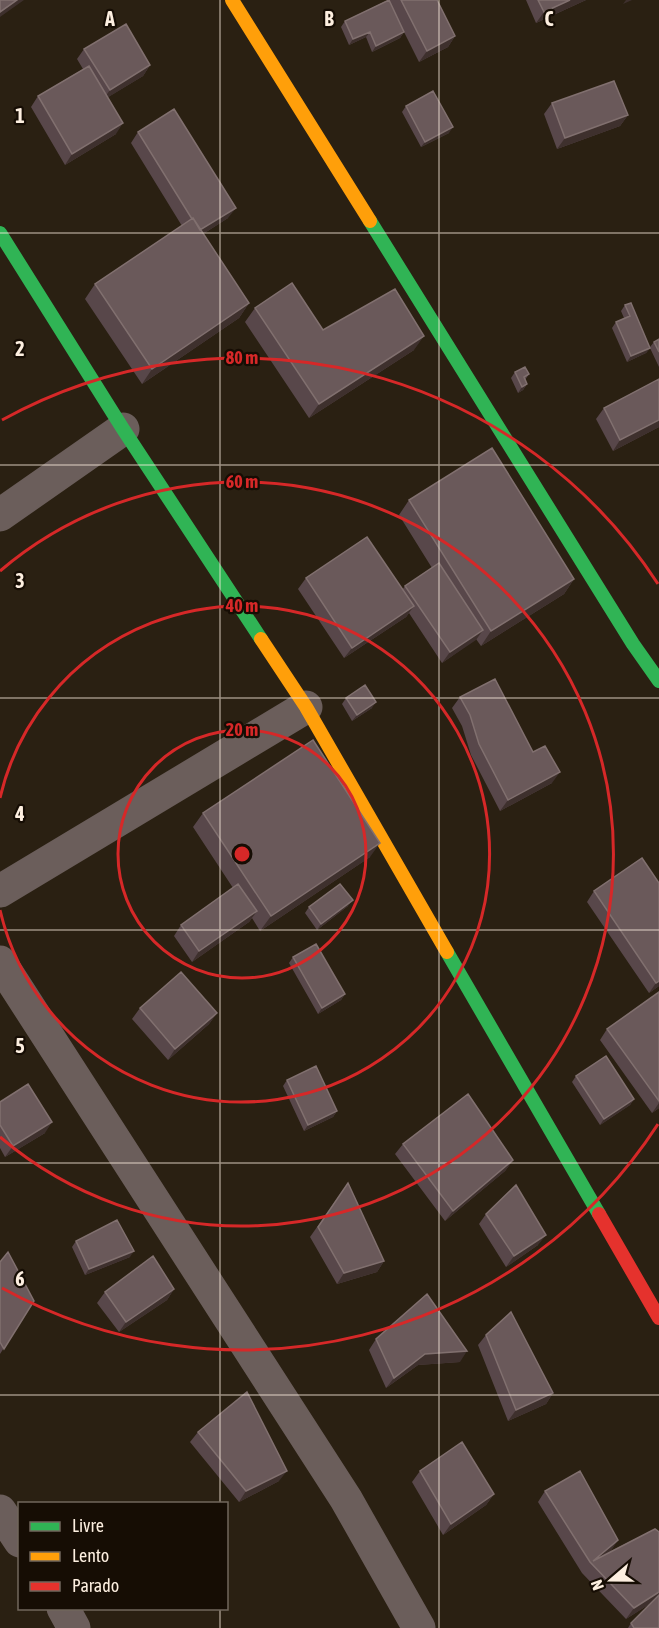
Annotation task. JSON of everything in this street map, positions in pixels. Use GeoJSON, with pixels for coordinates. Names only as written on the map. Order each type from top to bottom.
{"type":"FeatureCollection","features":[{"type":"Feature","properties":{"kind":"street"},"geometry":{"type":"LineString","coordinates":[[232,0],[627,634],[659,681]]}},
{"type":"Feature","properties":{"kind":"street"},"geometry":{"type":"LineString","coordinates":[[0,233],[123,429],[306,707],[659,1318]]}},
{"type":"Feature","properties":{"kind":"street"},"geometry":{"type":"LineString","coordinates":[[0,515],[123,429]]}},
{"type":"Feature","properties":{"kind":"street"},"geometry":{"type":"LineString","coordinates":[[0,891],[306,707]]}},
{"type":"Feature","properties":{"kind":"street"},"geometry":{"type":"LineString","coordinates":[[0,962],[346,1499],[419,1628]]}},
{"type":"Feature","properties":{"kind":"street"},"geometry":{"type":"LineString","coordinates":[[0,1511],[18,1538]]}},
{"type":"Feature","properties":{"kind":"street"},"geometry":{"type":"LineString","coordinates":[[64,1610],[74,1628]]}},
{"type":"Feature","properties":{"kind":"building"},"geometry":{"type":"Polygon","coordinates":[[[0,0],[17,0],[0,12],[0,0]]]}},
{"type":"Feature","properties":{"kind":"building"},"geometry":{"type":"Polygon","coordinates":[[[389,0],[404,32],[376,46],[370,32],[353,39],[345,21],[389,0]]]}},
{"type":"Feature","properties":{"kind":"building"},"geometry":{"type":"Polygon","coordinates":[[[401,0],[437,0],[455,36],[427,51],[401,0]]]}},
{"type":"Feature","properties":{"kind":"building"},"geometry":{"type":"Polygon","coordinates":[[[538,0],[570,0],[544,12],[538,0]]]}},
{"type":"Feature","properties":{"kind":"building"},"geometry":{"type":"Polygon","coordinates":[[[126,24],[150,65],[110,90],[84,49],[126,24]]]}},
{"type":"Feature","properties":{"kind":"building"},"geometry":{"type":"Polygon","coordinates":[[[89,66],[123,123],[72,154],[38,96],[89,66]]]}},
{"type":"Feature","properties":{"kind":"building"},"geometry":{"type":"Polygon","coordinates":[[[614,81],[628,115],[565,138],[552,103],[614,81]]]}},
{"type":"Feature","properties":{"kind":"building"},"geometry":{"type":"Polygon","coordinates":[[[433,91],[453,127],[425,142],[406,106],[433,91]]]}},
{"type":"Feature","properties":{"kind":"building"},"geometry":{"type":"Polygon","coordinates":[[[174,109],[236,208],[200,230],[138,132],[174,109]]]}},
{"type":"Feature","properties":{"kind":"building"},"geometry":{"type":"Polygon","coordinates":[[[193,218],[249,303],[152,369],[95,284],[193,218]]]}},
{"type":"Feature","properties":{"kind":"building"},"geometry":{"type":"Polygon","coordinates":[[[292,283],[323,330],[395,289],[424,336],[319,404],[255,308],[292,283]]]}},
{"type":"Feature","properties":{"kind":"building"},"geometry":{"type":"Polygon","coordinates":[[[631,303],[650,348],[631,356],[616,322],[630,316],[625,305],[631,303]]]}},
{"type":"Feature","properties":{"kind":"building"},"geometry":{"type":"Polygon","coordinates":[[[659,339],[659,352],[654,342],[659,339]]]}},
{"type":"Feature","properties":{"kind":"building"},"geometry":{"type":"Polygon","coordinates":[[[525,367],[529,374],[524,377],[527,384],[522,387],[515,372],[525,367]]]}},
{"type":"Feature","properties":{"kind":"building"},"geometry":{"type":"Polygon","coordinates":[[[659,379],[659,420],[620,440],[604,408],[659,379]]]}},
{"type":"Feature","properties":{"kind":"building"},"geometry":{"type":"Polygon","coordinates":[[[492,448],[574,579],[491,631],[409,500],[492,448]]]}},
{"type":"Feature","properties":{"kind":"building"},"geometry":{"type":"Polygon","coordinates":[[[367,537],[414,606],[352,648],[306,578],[367,537]]]}},
{"type":"Feature","properties":{"kind":"building"},"geometry":{"type":"Polygon","coordinates":[[[439,563],[483,630],[450,652],[405,586],[439,563]]]}},
{"type":"Feature","properties":{"kind":"building"},"geometry":{"type":"Polygon","coordinates":[[[495,679],[533,752],[545,746],[560,772],[508,800],[479,744],[470,715],[460,697],[495,679]]]}},
{"type":"Feature","properties":{"kind":"building"},"geometry":{"type":"Polygon","coordinates":[[[365,685],[376,702],[357,715],[346,698],[365,685]]]}},
{"type":"Feature","properties":{"kind":"building"},"geometry":{"type":"Polygon","coordinates":[[[313,740],[380,843],[271,916],[203,813],[313,740]]]}},
{"type":"Feature","properties":{"kind":"building"},"geometry":{"type":"Polygon","coordinates":[[[642,858],[659,883],[659,981],[656,983],[594,891],[642,858]]]}},
{"type":"Feature","properties":{"kind":"building"},"geometry":{"type":"Polygon","coordinates":[[[238,884],[257,911],[199,951],[181,925],[238,884]]]}},
{"type":"Feature","properties":{"kind":"building"},"geometry":{"type":"Polygon","coordinates":[[[340,884],[353,900],[321,924],[309,907],[340,884]]]}},
{"type":"Feature","properties":{"kind":"building"},"geometry":{"type":"Polygon","coordinates":[[[316,944],[345,994],[322,1008],[293,957],[316,944]]]}},
{"type":"Feature","properties":{"kind":"building"},"geometry":{"type":"Polygon","coordinates":[[[181,972],[217,1013],[175,1049],[140,1008],[181,972]]]}},
{"type":"Feature","properties":{"kind":"building"},"geometry":{"type":"Polygon","coordinates":[[[659,992],[659,1101],[607,1029],[659,992]]]}},
{"type":"Feature","properties":{"kind":"building"},"geometry":{"type":"Polygon","coordinates":[[[606,1056],[634,1099],[604,1119],[576,1076],[606,1056]]]}},
{"type":"Feature","properties":{"kind":"building"},"geometry":{"type":"Polygon","coordinates":[[[316,1066],[337,1111],[308,1125],[287,1080],[316,1066]]]}},
{"type":"Feature","properties":{"kind":"building"},"geometry":{"type":"Polygon","coordinates":[[[28,1084],[52,1122],[13,1146],[0,1125],[0,1102],[28,1084]]]}},
{"type":"Feature","properties":{"kind":"building"},"geometry":{"type":"Polygon","coordinates":[[[468,1094],[513,1160],[453,1211],[403,1144],[468,1094]]]}},
{"type":"Feature","properties":{"kind":"building"},"geometry":{"type":"Polygon","coordinates":[[[348,1183],[384,1261],[344,1273],[318,1227],[348,1183]]]}},
{"type":"Feature","properties":{"kind":"building"},"geometry":{"type":"Polygon","coordinates":[[[516,1185],[546,1235],[514,1256],[486,1214],[516,1185]]]}},
{"type":"Feature","properties":{"kind":"building"},"geometry":{"type":"Polygon","coordinates":[[[117,1220],[134,1251],[89,1269],[76,1241],[117,1220]]]}},
{"type":"Feature","properties":{"kind":"building"},"geometry":{"type":"Polygon","coordinates":[[[8,1252],[34,1301],[4,1349],[0,1342],[0,1262],[8,1252]]]}},
{"type":"Feature","properties":{"kind":"building"},"geometry":{"type":"Polygon","coordinates":[[[153,1256],[174,1289],[126,1322],[105,1292],[153,1256]]]}},
{"type":"Feature","properties":{"kind":"building"},"geometry":{"type":"Polygon","coordinates":[[[427,1294],[467,1351],[425,1354],[394,1378],[376,1339],[427,1294]]]}},
{"type":"Feature","properties":{"kind":"building"},"geometry":{"type":"Polygon","coordinates":[[[511,1312],[553,1393],[516,1410],[486,1335],[511,1312]]]}},
{"type":"Feature","properties":{"kind":"building"},"geometry":{"type":"Polygon","coordinates":[[[247,1392],[287,1471],[246,1491],[198,1432],[247,1392]]]}},
{"type":"Feature","properties":{"kind":"building"},"geometry":{"type":"Polygon","coordinates":[[[462,1442],[494,1494],[451,1524],[420,1471],[462,1442]]]}},
{"type":"Feature","properties":{"kind":"building"},"geometry":{"type":"Polygon","coordinates":[[[580,1471],[618,1540],[593,1561],[655,1529],[659,1532],[659,1592],[634,1608],[590,1562],[545,1491],[580,1471]]]}},
{"type":"Feature","properties":{"kind":"building"},"geometry":{"type":"Polygon","coordinates":[[[659,1595],[659,1628],[634,1628],[631,1623],[659,1595]]]}},
{"type":"Feature","properties":{"kind":"traffic: fast"},"geometry":{"type":"LineString","coordinates":[[370,221],[633,644],[659,681]]}},
{"type":"Feature","properties":{"kind":"traffic: fast"},"geometry":{"type":"LineString","coordinates":[[0,233],[123,429],[261,639]]}},
{"type":"Feature","properties":{"kind":"traffic: fast"},"geometry":{"type":"LineString","coordinates":[[447,952],[599,1214]]}},
{"type":"Feature","properties":{"kind":"traffic: slow"},"geometry":{"type":"LineString","coordinates":[[232,0],[370,221]]}},
{"type":"Feature","properties":{"kind":"traffic: slow"},"geometry":{"type":"LineString","coordinates":[[261,639],[306,707],[447,952]]}},
{"type":"Feature","properties":{"kind":"traffic: jam"},"geometry":{"type":"LineString","coordinates":[[599,1214],[659,1318]]}}]}
